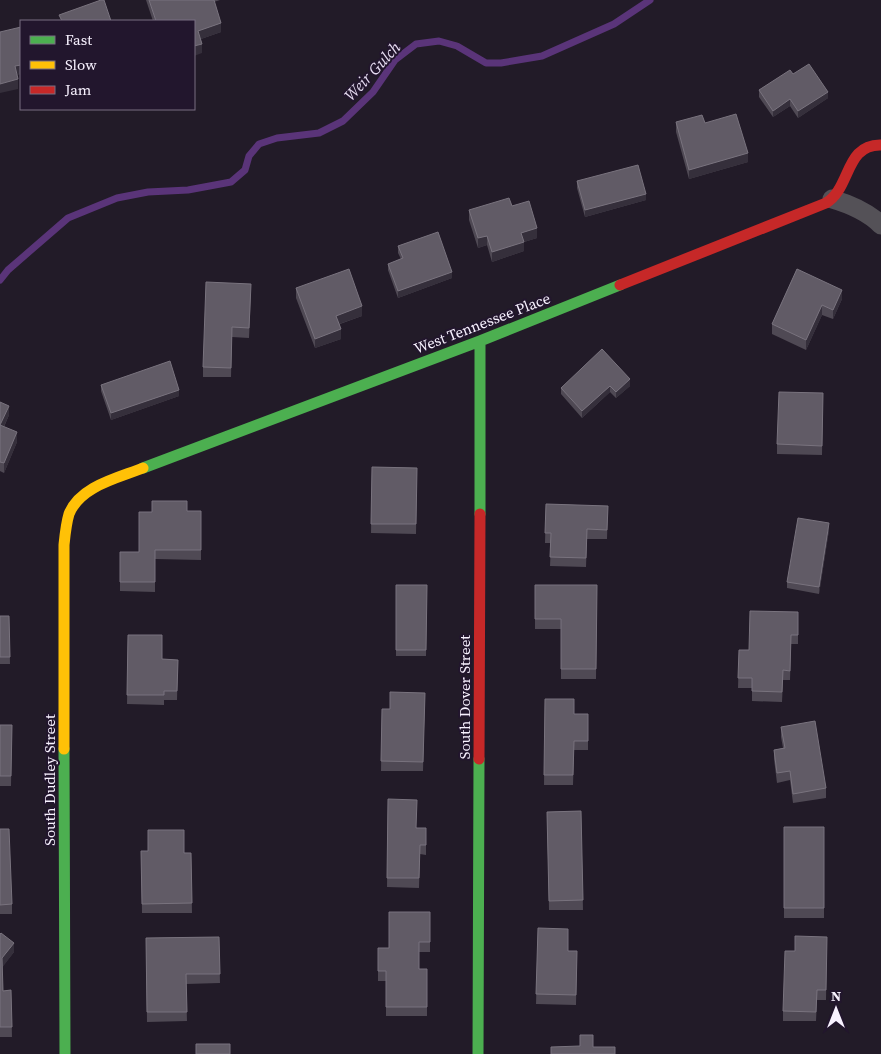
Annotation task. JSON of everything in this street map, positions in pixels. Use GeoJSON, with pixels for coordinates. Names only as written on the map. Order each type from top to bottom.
{"type":"FeatureCollection","features":[{"type":"Feature","properties":{"kind":"street"},"geometry":{"type":"LineString","coordinates":[[881,145],[876,144],[864,148],[854,157],[842,188],[832,199],[863,212],[881,225]]}},
{"type":"Feature","properties":{"kind":"street","name":"West Tennessee Place"},"geometry":{"type":"LineString","coordinates":[[71,507],[85,493],[99,485],[480,341],[832,199]]}},
{"type":"Feature","properties":{"kind":"street","name":"South Dover Street"},"geometry":{"type":"LineString","coordinates":[[478,1054],[480,341]]}},
{"type":"Feature","properties":{"kind":"street","name":"South Dudley Street"},"geometry":{"type":"LineString","coordinates":[[65,1054],[64,545],[71,507]]}},
{"type":"Feature","properties":{"kind":"building"},"geometry":{"type":"Polygon","coordinates":[[[104,0],[111,20],[62,20],[59,15],[104,0]]]}},
{"type":"Feature","properties":{"kind":"building"},"geometry":{"type":"Polygon","coordinates":[[[149,0],[214,0],[221,23],[198,31],[202,44],[195,46],[195,20],[156,20],[149,0]]]}},
{"type":"Feature","properties":{"kind":"building"},"geometry":{"type":"Polygon","coordinates":[[[20,27],[20,65],[15,66],[18,79],[0,84],[0,32],[20,27]]]}},
{"type":"Feature","properties":{"kind":"building"},"geometry":{"type":"Polygon","coordinates":[[[809,64],[828,92],[798,111],[790,99],[773,111],[759,90],[790,70],[793,74],[809,64]]]}},
{"type":"Feature","properties":{"kind":"building"},"geometry":{"type":"Polygon","coordinates":[[[736,114],[748,153],[689,170],[676,122],[702,115],[705,123],[736,114]]]}},
{"type":"Feature","properties":{"kind":"building"},"geometry":{"type":"Polygon","coordinates":[[[638,165],[646,194],[585,210],[577,181],[638,165]]]}},
{"type":"Feature","properties":{"kind":"building"},"geometry":{"type":"Polygon","coordinates":[[[509,198],[512,206],[529,201],[537,228],[521,233],[524,242],[492,252],[487,236],[478,238],[469,210],[509,198]]]}},
{"type":"Feature","properties":{"kind":"building"},"geometry":{"type":"Polygon","coordinates":[[[438,232],[452,272],[398,291],[388,264],[403,258],[398,246],[438,232]]]}},
{"type":"Feature","properties":{"kind":"building"},"geometry":{"type":"Polygon","coordinates":[[[349,269],[362,306],[336,316],[341,329],[315,339],[296,288],[349,269]]]}},
{"type":"Feature","properties":{"kind":"building"},"geometry":{"type":"Polygon","coordinates":[[[797,269],[842,290],[833,310],[822,305],[806,340],[772,324],[797,269]]]}},
{"type":"Feature","properties":{"kind":"building"},"geometry":{"type":"Polygon","coordinates":[[[206,282],[251,284],[249,328],[232,327],[231,368],[203,367],[206,282]]]}},
{"type":"Feature","properties":{"kind":"building"},"geometry":{"type":"Polygon","coordinates":[[[602,349],[630,379],[616,392],[610,386],[582,411],[561,388],[602,349]]]}},
{"type":"Feature","properties":{"kind":"building"},"geometry":{"type":"Polygon","coordinates":[[[170,361],[179,390],[111,413],[101,385],[170,361]]]}},
{"type":"Feature","properties":{"kind":"building"},"geometry":{"type":"Polygon","coordinates":[[[779,392],[823,393],[822,446],[777,444],[779,392]]]}},
{"type":"Feature","properties":{"kind":"building"},"geometry":{"type":"Polygon","coordinates":[[[0,402],[9,406],[0,425],[0,402]]]}},
{"type":"Feature","properties":{"kind":"building"},"geometry":{"type":"Polygon","coordinates":[[[0,425],[17,432],[4,463],[0,462],[0,425]]]}},
{"type":"Feature","properties":{"kind":"building"},"geometry":{"type":"Polygon","coordinates":[[[372,467],[417,468],[416,524],[371,524],[372,467]]]}},
{"type":"Feature","properties":{"kind":"building"},"geometry":{"type":"Polygon","coordinates":[[[152,501],[187,501],[187,511],[201,511],[201,550],[155,550],[155,582],[120,582],[120,552],[139,552],[139,512],[152,512],[152,501]]]}},
{"type":"Feature","properties":{"kind":"building"},"geometry":{"type":"Polygon","coordinates":[[[546,504],[608,506],[607,530],[587,529],[586,558],[550,557],[551,533],[545,533],[546,504]]]}},
{"type":"Feature","properties":{"kind":"building"},"geometry":{"type":"Polygon","coordinates":[[[798,518],[829,523],[819,587],[787,582],[798,518]]]}},
{"type":"Feature","properties":{"kind":"building"},"geometry":{"type":"Polygon","coordinates":[[[396,585],[427,585],[426,650],[396,650],[396,585]]]}},
{"type":"Feature","properties":{"kind":"building"},"geometry":{"type":"Polygon","coordinates":[[[535,585],[597,585],[596,669],[561,669],[561,619],[535,619],[535,585]]]}},
{"type":"Feature","properties":{"kind":"building"},"geometry":{"type":"Polygon","coordinates":[[[750,611],[798,612],[798,635],[791,635],[790,671],[783,670],[782,692],[752,691],[752,678],[738,678],[739,650],[749,650],[750,611]]]}},
{"type":"Feature","properties":{"kind":"building"},"geometry":{"type":"Polygon","coordinates":[[[0,616],[9,616],[10,657],[0,657],[0,616]]]}},
{"type":"Feature","properties":{"kind":"building"},"geometry":{"type":"Polygon","coordinates":[[[128,635],[162,635],[162,659],[178,660],[177,691],[164,691],[164,695],[127,695],[128,635]]]}},
{"type":"Feature","properties":{"kind":"building"},"geometry":{"type":"Polygon","coordinates":[[[390,692],[425,693],[423,762],[381,761],[382,709],[390,709],[390,692]]]}},
{"type":"Feature","properties":{"kind":"building"},"geometry":{"type":"Polygon","coordinates":[[[545,699],[574,699],[574,714],[588,714],[588,741],[574,741],[573,775],[544,775],[545,699]]]}},
{"type":"Feature","properties":{"kind":"building"},"geometry":{"type":"Polygon","coordinates":[[[815,721],[826,788],[793,794],[790,771],[777,773],[774,750],[785,748],[781,727],[815,721]]]}},
{"type":"Feature","properties":{"kind":"building"},"geometry":{"type":"Polygon","coordinates":[[[0,725],[12,725],[11,776],[0,776],[0,725]]]}},
{"type":"Feature","properties":{"kind":"building"},"geometry":{"type":"Polygon","coordinates":[[[388,799],[417,800],[416,828],[426,828],[426,845],[420,845],[419,878],[387,878],[388,799]]]}},
{"type":"Feature","properties":{"kind":"building"},"geometry":{"type":"Polygon","coordinates":[[[581,811],[583,900],[549,901],[547,812],[581,811]]]}},
{"type":"Feature","properties":{"kind":"building"},"geometry":{"type":"Polygon","coordinates":[[[784,827],[824,827],[824,908],[784,908],[784,827]]]}},
{"type":"Feature","properties":{"kind":"building"},"geometry":{"type":"Polygon","coordinates":[[[0,829],[9,829],[12,904],[0,905],[0,829]]]}},
{"type":"Feature","properties":{"kind":"building"},"geometry":{"type":"Polygon","coordinates":[[[148,830],[184,830],[184,853],[191,853],[192,903],[142,904],[141,851],[148,851],[148,830]]]}},
{"type":"Feature","properties":{"kind":"building"},"geometry":{"type":"Polygon","coordinates":[[[389,912],[430,912],[430,942],[419,942],[419,969],[427,969],[427,1007],[386,1007],[386,971],[378,971],[378,948],[389,948],[389,912]]]}},
{"type":"Feature","properties":{"kind":"building"},"geometry":{"type":"Polygon","coordinates":[[[538,928],[568,929],[568,951],[577,951],[576,995],[536,994],[538,928]]]}},
{"type":"Feature","properties":{"kind":"building"},"geometry":{"type":"Polygon","coordinates":[[[1,933],[14,943],[2,958],[3,991],[11,990],[12,1027],[0,1027],[1,933]]]}},
{"type":"Feature","properties":{"kind":"building"},"geometry":{"type":"Polygon","coordinates":[[[795,936],[827,937],[826,990],[817,990],[816,1012],[783,1011],[785,951],[795,951],[795,936]]]}},
{"type":"Feature","properties":{"kind":"building"},"geometry":{"type":"Polygon","coordinates":[[[219,937],[220,974],[186,974],[187,1012],[147,1012],[146,938],[219,937]]]}},
{"type":"Feature","properties":{"kind":"building"},"geometry":{"type":"Polygon","coordinates":[[[580,1035],[593,1035],[593,1047],[615,1047],[615,1054],[551,1054],[551,1047],[580,1046],[580,1035]]]}},
{"type":"Feature","properties":{"kind":"building"},"geometry":{"type":"Polygon","coordinates":[[[196,1044],[230,1044],[230,1054],[196,1054],[196,1044]]]}},
{"type":"Feature","properties":{"kind":"waterway","name":"Weir Gulch"},"geometry":{"type":"LineString","coordinates":[[0,280],[8,270],[68,218],[117,198],[148,192],[188,190],[231,182],[245,170],[249,156],[259,144],[277,138],[319,133],[343,121],[373,92],[395,60],[416,44],[439,41],[457,46],[486,63],[501,63],[542,56],[614,24],[650,0]]}},
{"type":"Feature","properties":{"kind":"traffic: fast"},"geometry":{"type":"LineString","coordinates":[[143,468],[480,341],[620,285]]}},
{"type":"Feature","properties":{"kind":"traffic: fast"},"geometry":{"type":"LineString","coordinates":[[480,341],[480,514]]}},
{"type":"Feature","properties":{"kind":"traffic: fast"},"geometry":{"type":"LineString","coordinates":[[64,749],[65,1054]]}},
{"type":"Feature","properties":{"kind":"traffic: fast"},"geometry":{"type":"LineString","coordinates":[[478,1054],[479,759]]}},
{"type":"Feature","properties":{"kind":"traffic: slow"},"geometry":{"type":"LineString","coordinates":[[64,749],[64,545],[69,514],[74,504],[91,490],[101,484],[143,468]]}},
{"type":"Feature","properties":{"kind":"traffic: jam"},"geometry":{"type":"LineString","coordinates":[[620,285],[826,203],[840,187],[854,159],[869,147],[881,145]]}},
{"type":"Feature","properties":{"kind":"traffic: jam"},"geometry":{"type":"LineString","coordinates":[[479,759],[480,514]]}}]}
